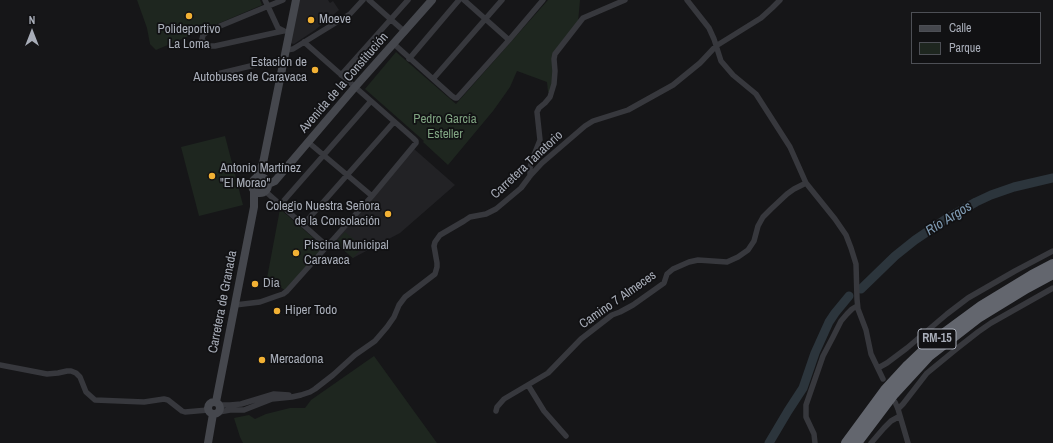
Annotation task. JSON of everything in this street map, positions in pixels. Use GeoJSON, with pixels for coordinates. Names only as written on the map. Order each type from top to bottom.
{"type":"FeatureCollection","features":[{"type":"Feature","properties":{"kind":"highway","name":"RM-15"},"geometry":{"type":"LineString","coordinates":[[846,443],[885,390],[932,342],[981,306],[1053,264]]}},
{"type":"Feature","properties":{"kind":"highway","name":"RM-15"},"geometry":{"type":"LineString","coordinates":[[857,443],[894,394],[929,356],[978,318],[1053,274]]}},
{"type":"Feature","properties":{"kind":"main road","name":"Carretera de Granada"},"geometry":{"type":"LineString","coordinates":[[208,443],[213,412],[220,409],[217,403],[235,305],[254,207],[263,185],[263,163],[286,50],[281,30],[296,0]]}},
{"type":"Feature","properties":{"kind":"main road","name":"Avenida de la Constitución"},"geometry":{"type":"LineString","coordinates":[[263,185],[308,142],[432,0]]}},
{"type":"Feature","properties":{"kind":"main road"},"geometry":{"type":"LineString","coordinates":[[213,412],[208,406],[210,403],[217,403]]}},
{"type":"Feature","properties":{"kind":"street"},"geometry":{"type":"LineString","coordinates":[[265,0],[268,6],[281,30],[215,46],[208,46],[203,41],[202,37],[208,31],[268,6],[283,0]]}},
{"type":"Feature","properties":{"kind":"street"},"geometry":{"type":"LineString","coordinates":[[286,50],[293,49],[350,14],[363,0]]}},
{"type":"Feature","properties":{"kind":"street"},"geometry":{"type":"LineString","coordinates":[[369,0],[405,32]]}},
{"type":"Feature","properties":{"kind":"street"},"geometry":{"type":"LineString","coordinates":[[341,75],[408,0]]}},
{"type":"Feature","properties":{"kind":"street"},"geometry":{"type":"LineString","coordinates":[[409,59],[459,0]]}},
{"type":"Feature","properties":{"kind":"street"},"geometry":{"type":"LineString","coordinates":[[464,0],[509,40]]}},
{"type":"Feature","properties":{"kind":"street"},"geometry":{"type":"LineString","coordinates":[[433,79],[502,0]]}},
{"type":"Feature","properties":{"kind":"street"},"geometry":{"type":"LineString","coordinates":[[394,44],[409,59],[455,98],[459,96],[543,0]]}},
{"type":"Feature","properties":{"kind":"street"},"geometry":{"type":"LineString","coordinates":[[530,176],[532,160],[540,140],[537,112],[539,108],[546,103],[554,84],[555,54],[583,18],[625,0]]}},
{"type":"Feature","properties":{"kind":"street"},"geometry":{"type":"LineString","coordinates":[[687,0],[709,28],[721,61],[756,94],[790,148],[806,183],[841,227],[848,241],[856,264],[857,306],[866,330],[870,351],[883,379]]}},
{"type":"Feature","properties":{"kind":"street","name":"Carretera Tanatorio"},"geometry":{"type":"LineString","coordinates":[[296,396],[316,389],[355,355],[380,336],[390,323],[404,297],[435,274],[437,263],[434,246],[440,235],[464,220],[486,214],[496,209],[521,188],[542,163],[585,126],[593,121],[628,110],[673,85],[700,63],[716,46],[761,18],[780,0]]}},
{"type":"Feature","properties":{"kind":"street"},"geometry":{"type":"LineString","coordinates":[[235,305],[260,302],[283,294],[372,196],[413,148],[416,142],[304,42]]}},
{"type":"Feature","properties":{"kind":"street"},"geometry":{"type":"LineString","coordinates":[[209,76],[267,62],[283,63]]}},
{"type":"Feature","properties":{"kind":"street"},"geometry":{"type":"LineString","coordinates":[[280,205],[371,101]]}},
{"type":"Feature","properties":{"kind":"street"},"geometry":{"type":"LineString","coordinates":[[303,225],[394,122]]}},
{"type":"Feature","properties":{"kind":"street"},"geometry":{"type":"LineString","coordinates":[[308,142],[372,196]]}},
{"type":"Feature","properties":{"kind":"street","name":"Camino 7 Almeces"},"geometry":{"type":"LineString","coordinates":[[496,411],[497,406],[504,399],[548,373],[581,339],[612,315],[633,305],[664,283],[667,274],[676,266],[698,260],[727,262],[742,254],[754,242],[760,221],[766,214],[787,194],[806,183]]}},
{"type":"Feature","properties":{"kind":"street"},"geometry":{"type":"LineString","coordinates":[[263,185],[280,205],[327,246]]}},
{"type":"Feature","properties":{"kind":"street"},"geometry":{"type":"LineString","coordinates":[[878,368],[887,363],[968,298],[1053,251]]}},
{"type":"Feature","properties":{"kind":"street"},"geometry":{"type":"LineString","coordinates":[[898,409],[911,395],[927,373],[978,332],[1053,288]]}},
{"type":"Feature","properties":{"kind":"street"},"geometry":{"type":"LineString","coordinates":[[815,443],[814,434],[806,417],[806,405],[823,356],[841,321],[852,309],[857,306]]}},
{"type":"Feature","properties":{"kind":"street"},"geometry":{"type":"LineString","coordinates":[[0,365],[48,374],[71,371],[80,377],[86,392],[95,400],[144,402],[164,399],[168,400],[185,412],[213,412],[246,406],[253,395],[257,399],[262,400],[275,397],[284,398]]}},
{"type":"Feature","properties":{"kind":"street"},"geometry":{"type":"LineString","coordinates":[[528,384],[544,411],[566,436]]}},
{"type":"Feature","properties":{"kind":"street"},"geometry":{"type":"LineString","coordinates":[[257,399],[274,394],[296,396]]}},
{"type":"Feature","properties":{"kind":"street"},"geometry":{"type":"LineString","coordinates":[[228,410],[244,410],[272,399],[296,396]]}},
{"type":"Feature","properties":{"kind":"street"},"geometry":{"type":"LineString","coordinates":[[217,403],[221,405],[235,405],[250,401]]}},
{"type":"Feature","properties":{"kind":"street"},"geometry":{"type":"LineString","coordinates":[[895,402],[908,443]]}},
{"type":"Feature","properties":{"kind":"street"},"geometry":{"type":"LineString","coordinates":[[871,443],[891,421],[900,416]]}},
{"type":"Feature","properties":{"kind":"shaded area","name":"Moeve"},"geometry":{"type":"Polygon","coordinates":[[[299,0],[328,0],[330,3],[333,1],[339,10],[315,30],[294,44],[290,43],[299,0]]]}},
{"type":"Feature","properties":{"kind":"shaded area","name":"Colegio Nuestra Señora de la Consolación"},"geometry":{"type":"Polygon","coordinates":[[[413,148],[455,185],[400,233],[353,258],[332,240],[413,148]]]}},
{"type":"Feature","properties":{"kind":"green space","name":"Polideportivo La Loma"},"geometry":{"type":"Polygon","coordinates":[[[137,0],[260,0],[262,5],[156,50],[150,44],[147,28],[137,0]]]}},
{"type":"Feature","properties":{"kind":"green space","name":"Pedro García Esteller"},"geometry":{"type":"Polygon","coordinates":[[[548,0],[580,0],[578,22],[557,49],[551,92],[548,92],[547,82],[517,71],[510,87],[493,111],[448,165],[423,142],[424,141],[365,89],[396,52],[456,104],[548,0]]]}},
{"type":"Feature","properties":{"kind":"green space","name":"Antonio Martínez \"El Morao\""},"geometry":{"type":"Polygon","coordinates":[[[225,136],[243,205],[199,216],[181,147],[225,136]]]}},
{"type":"Feature","properties":{"kind":"green space","name":"Piscina Municipal Caravaca"},"geometry":{"type":"Polygon","coordinates":[[[280,209],[325,248],[286,291],[267,278],[280,209]]]}},
{"type":"Feature","properties":{"kind":"green space"},"geometry":{"type":"Polygon","coordinates":[[[345,232],[363,247],[353,258],[335,243],[345,232]]]}},
{"type":"Feature","properties":{"kind":"green space"},"geometry":{"type":"Polygon","coordinates":[[[374,356],[437,443],[243,443],[234,418],[249,415],[255,419],[266,414],[290,408],[305,408],[311,400],[374,356]]]}},
{"type":"Feature","properties":{"kind":"waterway","name":"Río Argos"},"geometry":{"type":"LineString","coordinates":[[861,289],[895,256],[915,240],[946,219],[991,195],[1014,187],[1053,178]]}},
{"type":"Feature","properties":{"kind":"waterway","name":"Río Argos"},"geometry":{"type":"LineString","coordinates":[[769,443],[803,388],[815,353],[829,322],[849,296]]}},
{"type":"Feature","properties":{"kind":"place","name":"Polideportivo La Loma"},"geometry":{"type":"Point","coordinates":[189,16]}},
{"type":"Feature","properties":{"kind":"place","name":"Moeve"},"geometry":{"type":"Point","coordinates":[311,20]}},
{"type":"Feature","properties":{"kind":"place","name":"Estación de Autobuses de Caravaca"},"geometry":{"type":"Point","coordinates":[315,70]}},
{"type":"Feature","properties":{"kind":"place","name":"Antonio Martínez \"El Morao\""},"geometry":{"type":"Point","coordinates":[212,176]}},
{"type":"Feature","properties":{"kind":"place","name":"Colegio Nuestra Señora de la Consolación"},"geometry":{"type":"Point","coordinates":[388,214]}},
{"type":"Feature","properties":{"kind":"place","name":"Piscina Municipal Caravaca"},"geometry":{"type":"Point","coordinates":[296,253]}},
{"type":"Feature","properties":{"kind":"place","name":"Dia"},"geometry":{"type":"Point","coordinates":[255,284]}},
{"type":"Feature","properties":{"kind":"place","name":"Hiper Todo"},"geometry":{"type":"Point","coordinates":[277,311]}},
{"type":"Feature","properties":{"kind":"place","name":"Mercadona"},"geometry":{"type":"Point","coordinates":[262,360]}}]}
